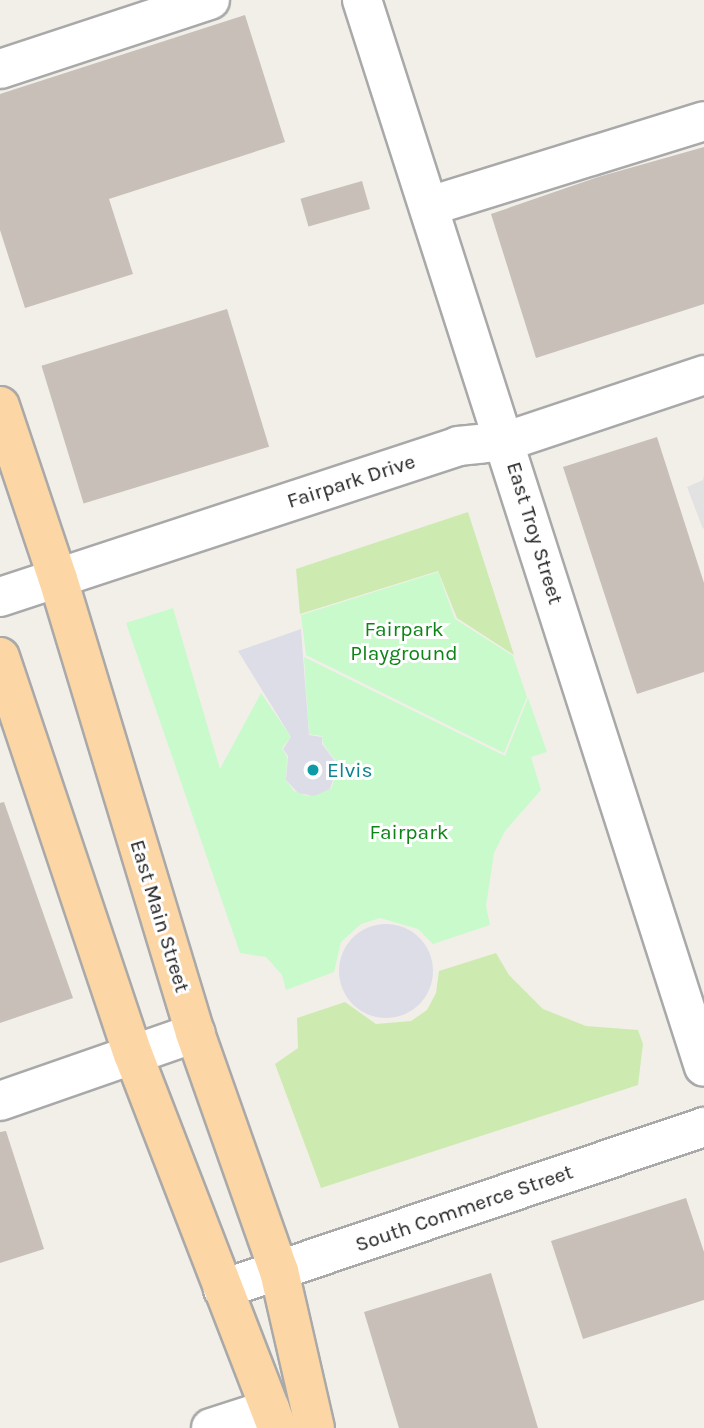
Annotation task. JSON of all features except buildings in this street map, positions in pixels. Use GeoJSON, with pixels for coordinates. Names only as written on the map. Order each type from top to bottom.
{"type":"FeatureCollection","features":[{"type":"Feature","properties":{"kind":"main road","name":"East Main Street"},"geometry":{"type":"LineString","coordinates":[[0,406],[58,579],[195,1032],[279,1271],[315,1428]]}},
{"type":"Feature","properties":{"kind":"main road"},"geometry":{"type":"LineString","coordinates":[[0,657],[133,1054],[274,1419]]}},
{"type":"Feature","properties":{"kind":"street"},"geometry":{"type":"LineString","coordinates":[[0,69],[210,0]]}},
{"type":"Feature","properties":{"kind":"street","name":"East Troy Street"},"geometry":{"type":"LineString","coordinates":[[362,0],[507,441],[704,1067]]}},
{"type":"Feature","properties":{"kind":"street"},"geometry":{"type":"LineString","coordinates":[[430,206],[704,121]]}},
{"type":"Feature","properties":{"kind":"street","name":"Fairpark Drive"},"geometry":{"type":"LineString","coordinates":[[0,597],[458,446],[507,441],[704,375]]}},
{"type":"Feature","properties":{"kind":"street"},"geometry":{"type":"LineString","coordinates":[[0,1101],[195,1032]]}},
{"type":"Feature","properties":{"kind":"street","name":"South Commerce Street"},"geometry":{"type":"LineString","coordinates":[[223,1289],[704,1127]]}},
{"type":"Feature","properties":{"kind":"street"},"geometry":{"type":"LineString","coordinates":[[211,1428],[274,1419]]}},
{"type":"Feature","properties":{"kind":"green space"},"geometry":{"type":"Polygon","coordinates":[[[468,512],[514,655],[457,618],[438,571],[300,614],[296,569],[468,512]]]}},
{"type":"Feature","properties":{"kind":"green space","name":"Fairpark Playground"},"geometry":{"type":"Polygon","coordinates":[[[438,572],[455,619],[513,656],[527,697],[504,753],[306,655],[301,615],[438,572]]]}},
{"type":"Feature","properties":{"kind":"green space","name":"Fairpark"},"geometry":{"type":"Polygon","coordinates":[[[173,608],[220,769],[261,693],[291,737],[282,748],[287,757],[286,780],[294,791],[307,796],[331,789],[339,765],[323,744],[322,736],[309,734],[304,657],[505,756],[528,698],[547,752],[531,757],[541,790],[505,831],[494,853],[486,906],[490,925],[433,944],[418,929],[380,918],[361,924],[341,942],[334,972],[286,990],[282,975],[266,957],[240,953],[126,623],[173,608]]]}},
{"type":"Feature","properties":{"kind":"green space"},"geometry":{"type":"Polygon","coordinates":[[[496,953],[509,975],[543,1009],[586,1026],[638,1030],[643,1044],[638,1085],[321,1188],[275,1064],[298,1048],[297,1018],[345,1002],[376,1024],[411,1021],[427,1010],[436,993],[439,971],[496,953]]]}},
{"type":"Feature","properties":{"kind":"shaded area"},"geometry":{"type":"Polygon","coordinates":[[[704,475],[703,529],[687,487],[703,480],[704,475]]]}},
{"type":"Feature","properties":{"kind":"shaded area"},"geometry":{"type":"Polygon","coordinates":[[[301,629],[309,735],[322,737],[322,744],[338,765],[330,789],[314,796],[298,793],[286,780],[288,756],[283,749],[291,737],[238,651],[301,629]]]}},
{"type":"Feature","properties":{"kind":"shaded area"},"geometry":{"type":"Polygon","coordinates":[[[386,924],[404,927],[419,938],[430,953],[433,971],[430,989],[419,1004],[404,1015],[386,1018],[368,1015],[353,1004],[342,989],[339,971],[342,953],[353,938],[368,927],[386,924]]]}},
{"type":"Feature","properties":{"kind":"place","name":"Elvis"},"geometry":{"type":"Point","coordinates":[313,770]}}]}
